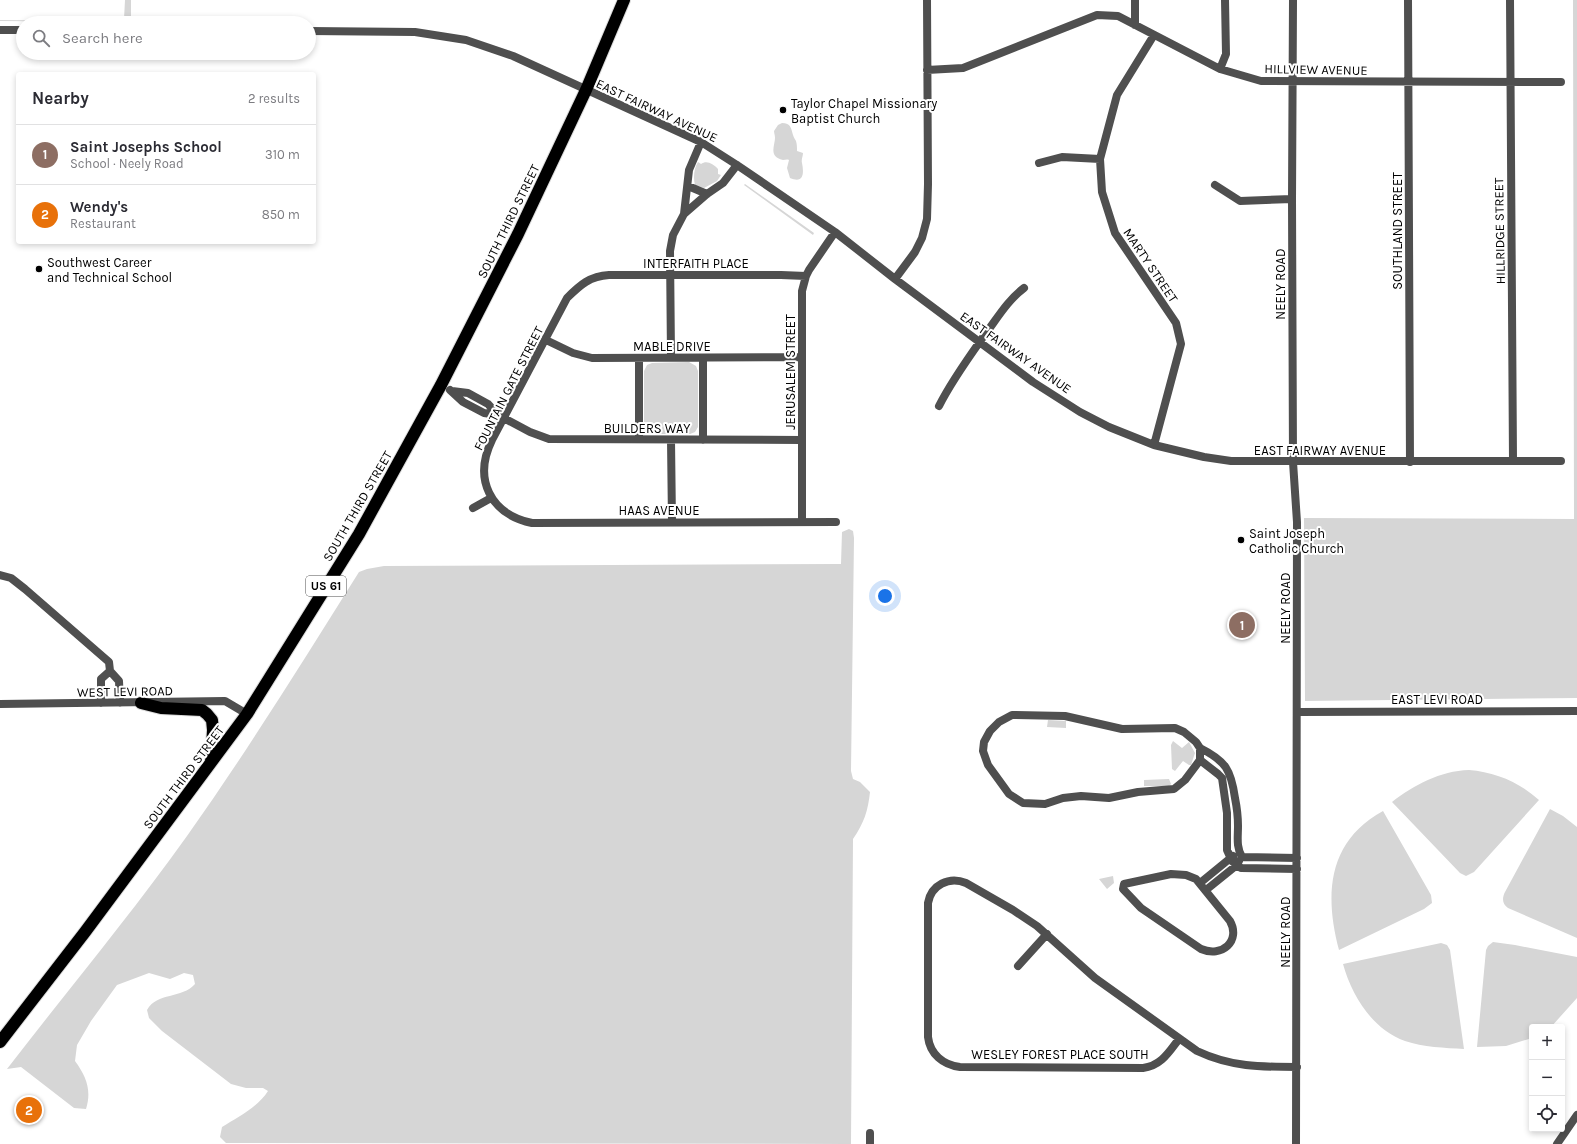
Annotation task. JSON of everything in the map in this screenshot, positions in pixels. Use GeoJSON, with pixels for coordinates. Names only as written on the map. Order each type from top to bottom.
{"type":"FeatureCollection","features":[{"type":"Feature","properties":{"kind":"highway","name":"SOUTH THIRD STREET"},"geometry":{"type":"LineString","coordinates":[[0,1042],[85,932],[247,714],[359,534],[441,385],[518,234],[586,90],[624,0]]}},
{"type":"Feature","properties":{"kind":"highway"},"geometry":{"type":"LineString","coordinates":[[141,703],[161,708],[202,710],[207,714],[212,720],[213,730],[211,762]]}},
{"type":"Feature","properties":{"kind":"street"},"geometry":{"type":"LineString","coordinates":[[895,279],[912,259],[922,238],[927,219],[927,0]]}},
{"type":"Feature","properties":{"kind":"street"},"geometry":{"type":"LineString","coordinates":[[1135,0],[1135,25]]}},
{"type":"Feature","properties":{"kind":"street"},"geometry":{"type":"LineString","coordinates":[[1220,69],[1226,54],[1225,0]]}},
{"type":"Feature","properties":{"kind":"street","name":"NEELY ROAD"},"geometry":{"type":"LineString","coordinates":[[1293,0],[1293,462],[1297,522],[1296,1144]]}},
{"type":"Feature","properties":{"kind":"street","name":"SOUTHLAND STREET"},"geometry":{"type":"LineString","coordinates":[[1408,0],[1410,462]]}},
{"type":"Feature","properties":{"kind":"street","name":"HILLRIDGE STREET"},"geometry":{"type":"LineString","coordinates":[[1510,0],[1513,461]]}},
{"type":"Feature","properties":{"kind":"street","name":"HILLVIEW AVENUE"},"geometry":{"type":"LineString","coordinates":[[928,70],[963,68],[1096,15],[1118,16],[1220,69],[1261,81],[1293,80],[1408,82],[1510,80],[1561,82]]}},
{"type":"Feature","properties":{"kind":"street"},"geometry":{"type":"LineString","coordinates":[[0,30],[16,30]]}},
{"type":"Feature","properties":{"kind":"street","name":"EAST FAIRWAY AVENUE"},"geometry":{"type":"LineString","coordinates":[[316,31],[414,32],[466,40],[513,56],[701,142],[835,232],[895,279],[1033,382],[1080,412],[1109,428],[1154,445],[1231,462],[1561,461]]}},
{"type":"Feature","properties":{"kind":"street","name":"MARTY STREET"},"geometry":{"type":"LineString","coordinates":[[1154,35],[1117,95],[1100,159],[1102,192],[1114,233],[1176,323],[1181,344],[1154,445]]}},
{"type":"Feature","properties":{"kind":"street"},"geometry":{"type":"LineString","coordinates":[[684,214],[691,163],[701,142]]}},
{"type":"Feature","properties":{"kind":"street"},"geometry":{"type":"LineString","coordinates":[[1039,163],[1062,157],[1100,159]]}},
{"type":"Feature","properties":{"kind":"street"},"geometry":{"type":"LineString","coordinates":[[671,357],[671,241],[684,214],[707,194],[723,183],[737,165]]}},
{"type":"Feature","properties":{"kind":"street"},"geometry":{"type":"LineString","coordinates":[[1215,185],[1240,201],[1292,199]]}},
{"type":"Feature","properties":{"kind":"street"},"geometry":{"type":"LineString","coordinates":[[688,186],[707,194]]}},
{"type":"Feature","properties":{"kind":"street","name":"JERUSALEM STREET"},"geometry":{"type":"LineString","coordinates":[[802,521],[802,295],[806,276],[835,232]]}},
{"type":"Feature","properties":{"kind":"street","name":"INTERFAITH PLACE"},"geometry":{"type":"LineString","coordinates":[[587,280],[604,276],[806,276]]}},
{"type":"Feature","properties":{"kind":"street","name":"FOUNTAIN GATE STREET"},"geometry":{"type":"LineString","coordinates":[[491,498],[485,482],[485,459],[501,417],[546,340],[567,298],[578,286],[587,280]]}},
{"type":"Feature","properties":{"kind":"street"},"geometry":{"type":"LineString","coordinates":[[939,406],[949,387],[1012,297],[1024,288]]}},
{"type":"Feature","properties":{"kind":"street","name":"MABLE DRIVE"},"geometry":{"type":"LineString","coordinates":[[546,340],[573,353],[588,357],[801,357]]}},
{"type":"Feature","properties":{"kind":"street"},"geometry":{"type":"LineString","coordinates":[[639,358],[639,439]]}},
{"type":"Feature","properties":{"kind":"street"},"geometry":{"type":"LineString","coordinates":[[703,358],[703,440]]}},
{"type":"Feature","properties":{"kind":"street","name":"BUILDERS WAY"},"geometry":{"type":"LineString","coordinates":[[441,385],[452,391],[468,393],[488,404],[501,417],[530,432],[549,439],[802,440]]}},
{"type":"Feature","properties":{"kind":"street"},"geometry":{"type":"LineString","coordinates":[[671,440],[672,522]]}},
{"type":"Feature","properties":{"kind":"street"},"geometry":{"type":"LineString","coordinates":[[473,508],[491,498]]}},
{"type":"Feature","properties":{"kind":"street","name":"HAAS AVENUE"},"geometry":{"type":"LineString","coordinates":[[491,498],[500,508],[514,517],[532,523],[836,522]]}},
{"type":"Feature","properties":{"kind":"street"},"geometry":{"type":"LineString","coordinates":[[0,575],[11,578],[26,589],[109,662],[110,671],[119,681],[120,703]]}},
{"type":"Feature","properties":{"kind":"street"},"geometry":{"type":"LineString","coordinates":[[101,703],[101,680],[110,671]]}},
{"type":"Feature","properties":{"kind":"street","name":"WEST LEVI ROAD"},"geometry":{"type":"LineString","coordinates":[[0,704],[225,701],[247,714]]}},
{"type":"Feature","properties":{"kind":"street","name":"EAST LEVI ROAD"},"geometry":{"type":"LineString","coordinates":[[1297,712],[1577,711]]}},
{"type":"Feature","properties":{"kind":"street"},"geometry":{"type":"LineString","coordinates":[[1200,748],[1200,760],[1185,780],[1174,789],[1138,792],[1109,798],[1091,796],[1069,797],[1045,804],[1023,803],[1009,794],[988,764],[983,751],[986,738],[990,731],[999,722],[1012,715],[1072,717],[1122,729],[1175,728],[1184,732],[1196,742],[1200,748],[1208,752],[1224,765],[1229,770],[1232,777],[1238,822],[1238,850],[1240,854],[1236,865],[1206,890]]}},
{"type":"Feature","properties":{"kind":"street"},"geometry":{"type":"LineString","coordinates":[[1200,760],[1222,778],[1228,822],[1227,845],[1230,858],[1236,865],[1241,868],[1297,869]]}},
{"type":"Feature","properties":{"kind":"street"},"geometry":{"type":"LineString","coordinates":[[1228,822],[1238,822]]}},
{"type":"Feature","properties":{"kind":"street"},"geometry":{"type":"LineString","coordinates":[[1200,883],[1230,858],[1240,854],[1258,858],[1297,858]]}},
{"type":"Feature","properties":{"kind":"street"},"geometry":{"type":"LineString","coordinates":[[1258,858],[1258,869]]}},
{"type":"Feature","properties":{"kind":"street"},"geometry":{"type":"LineString","coordinates":[[1171,874],[1186,874],[1200,883],[1230,921],[1234,929],[1231,940],[1226,947],[1219,952],[1210,952],[1201,949],[1176,933],[1141,908],[1124,891],[1123,887],[1124,884],[1171,874]]}},
{"type":"Feature","properties":{"kind":"street","name":"WESLEY FOREST PLACE SOUTH"},"geometry":{"type":"LineString","coordinates":[[1047,934],[1013,910],[966,883],[958,880],[950,881],[939,885],[934,889],[928,899],[928,1040],[933,1052],[939,1059],[960,1067],[1143,1068],[1152,1067],[1161,1061],[1179,1039]]}},
{"type":"Feature","properties":{"kind":"street"},"geometry":{"type":"LineString","coordinates":[[1018,966],[1047,934],[1095,978],[1197,1051],[1227,1062],[1249,1066],[1297,1068]]}},
{"type":"Feature","properties":{"kind":"street"},"geometry":{"type":"LineString","coordinates":[[1557,1144],[1576,1118]]}},
{"type":"Feature","properties":{"kind":"street"},"geometry":{"type":"LineString","coordinates":[[870,1133],[870,1144]]}},
{"type":"Feature","properties":{"kind":"shaded area"},"geometry":{"type":"Polygon","coordinates":[[[125,0],[131,0],[131,16],[124,16],[125,0]]]}},
{"type":"Feature","properties":{"kind":"shaded area"},"geometry":{"type":"Polygon","coordinates":[[[1573,0],[1577,0],[1577,698],[1305,701],[1304,518],[1574,519],[1573,0]]]}},
{"type":"Feature","properties":{"kind":"shaded area"},"geometry":{"type":"Polygon","coordinates":[[[0,20],[16,20],[16,21],[0,20]]]}},
{"type":"Feature","properties":{"kind":"shaded area"},"geometry":{"type":"Polygon","coordinates":[[[782,123],[790,126],[796,142],[797,151],[803,153],[803,174],[798,180],[790,178],[787,168],[789,160],[778,158],[774,154],[774,131],[778,125],[782,123]]]}},
{"type":"Feature","properties":{"kind":"shaded area"},"geometry":{"type":"Polygon","coordinates":[[[698,162],[701,164],[705,162],[710,163],[718,169],[718,174],[721,175],[717,181],[704,188],[695,185],[694,173],[698,162]]]}},
{"type":"Feature","properties":{"kind":"shaded area"},"geometry":{"type":"Polygon","coordinates":[[[745,184],[814,233],[813,235],[744,185],[745,184]]]}},
{"type":"Feature","properties":{"kind":"shaded area"},"geometry":{"type":"Polygon","coordinates":[[[689,362],[696,366],[698,371],[698,427],[695,432],[690,434],[650,434],[644,425],[644,371],[647,365],[652,363],[689,362]]]}},
{"type":"Feature","properties":{"kind":"shaded area"},"geometry":{"type":"Polygon","coordinates":[[[849,529],[853,531],[854,538],[851,771],[853,779],[860,782],[870,792],[865,817],[853,839],[851,1144],[226,1143],[220,1137],[222,1127],[253,1107],[268,1091],[263,1088],[246,1088],[231,1084],[162,1031],[149,1018],[147,1010],[151,1004],[157,1000],[190,989],[195,984],[193,975],[184,973],[170,979],[149,973],[117,985],[91,1021],[77,1045],[75,1061],[87,1084],[88,1102],[86,1109],[74,1108],[21,1067],[7,1069],[121,924],[210,804],[359,572],[384,566],[841,564],[842,532],[849,529]]]}},
{"type":"Feature","properties":{"kind":"shaded area"},"geometry":{"type":"Polygon","coordinates":[[[1048,720],[1066,721],[1066,728],[1047,727],[1048,720]]]}},
{"type":"Feature","properties":{"kind":"shaded area"},"geometry":{"type":"Polygon","coordinates":[[[1173,741],[1182,748],[1189,742],[1195,753],[1191,765],[1183,761],[1175,771],[1172,769],[1171,745],[1173,741]]]}},
{"type":"Feature","properties":{"kind":"shaded area"},"geometry":{"type":"Polygon","coordinates":[[[1469,770],[1488,773],[1506,779],[1523,788],[1539,800],[1474,872],[1466,876],[1460,873],[1392,802],[1409,790],[1428,780],[1448,773],[1469,770]]]}},
{"type":"Feature","properties":{"kind":"shaded area"},"geometry":{"type":"Polygon","coordinates":[[[1169,779],[1171,784],[1169,786],[1144,786],[1144,780],[1169,779]]]}},
{"type":"Feature","properties":{"kind":"shaded area"},"geometry":{"type":"Polygon","coordinates":[[[1550,809],[1563,816],[1577,827],[1577,938],[1508,908],[1503,901],[1505,892],[1550,809]]]}},
{"type":"Feature","properties":{"kind":"shaded area"},"geometry":{"type":"Polygon","coordinates":[[[1383,811],[1431,895],[1432,903],[1424,909],[1339,950],[1334,929],[1332,909],[1332,889],[1335,871],[1341,853],[1351,838],[1365,823],[1383,811]]]}},
{"type":"Feature","properties":{"kind":"shaded area"},"geometry":{"type":"Polygon","coordinates":[[[1113,876],[1114,883],[1107,889],[1099,879],[1113,876]]]}},
{"type":"Feature","properties":{"kind":"shaded area"},"geometry":{"type":"Polygon","coordinates":[[[1493,942],[1577,957],[1577,998],[1554,1024],[1529,1024],[1529,1039],[1506,1046],[1477,1047],[1486,950],[1493,942]]]}},
{"type":"Feature","properties":{"kind":"shaded area"},"geometry":{"type":"Polygon","coordinates":[[[1441,943],[1447,945],[1450,950],[1464,1049],[1419,1045],[1393,1036],[1373,1020],[1365,1010],[1352,988],[1343,964],[1441,943]]]}},
{"type":"Feature","properties":{"kind":"place","name":"Taylor Chapel Missionary Baptist Church"},"geometry":{"type":"Point","coordinates":[783,110]}},
{"type":"Feature","properties":{"kind":"place","name":"Southwest Career and Technical School"},"geometry":{"type":"Point","coordinates":[39,269]}},
{"type":"Feature","properties":{"kind":"place","name":"Saint Joseph Catholic Church"},"geometry":{"type":"Point","coordinates":[1241,540]}},
{"type":"Feature","properties":{"kind":"place","name":"Saint Josephs School"},"geometry":{"type":"Point","coordinates":[1242,625]}},
{"type":"Feature","properties":{"kind":"place","name":"Wendy's"},"geometry":{"type":"Point","coordinates":[29,1110]}}]}
